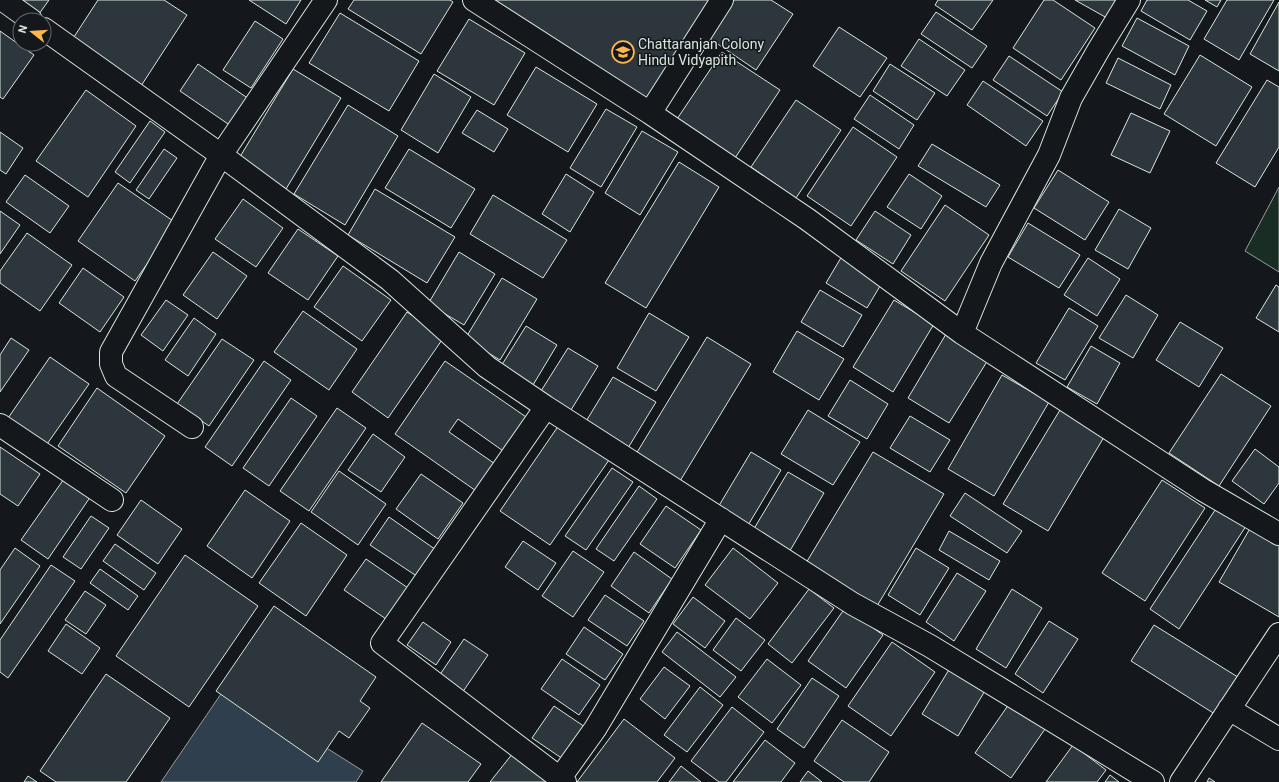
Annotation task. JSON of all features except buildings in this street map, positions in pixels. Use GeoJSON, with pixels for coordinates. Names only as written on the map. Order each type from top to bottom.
{"type":"FeatureCollection","features":[{"type":"Feature","properties":{"kind":"street"},"geometry":{"type":"LineString","coordinates":[[3,0],[20,12]]}},
{"type":"Feature","properties":{"kind":"street"},"geometry":{"type":"LineString","coordinates":[[192,427],[116,376],[111,364],[111,352],[221,155],[326,0]]}},
{"type":"Feature","properties":{"kind":"street"},"geometry":{"type":"LineString","coordinates":[[474,0],[650,113],[807,219],[962,332],[1203,490],[1279,534]]}},
{"type":"Feature","properties":{"kind":"street"},"geometry":{"type":"LineString","coordinates":[[650,113],[722,0]]}},
{"type":"Feature","properties":{"kind":"street"},"geometry":{"type":"LineString","coordinates":[[962,332],[991,263],[1049,155],[1071,98],[1099,49],[1130,0]]}},
{"type":"Feature","properties":{"kind":"street"},"geometry":{"type":"LineString","coordinates":[[52,35],[221,155],[390,280],[487,367],[546,407],[853,604],[930,646],[1153,782]]}},
{"type":"Feature","properties":{"kind":"street"},"geometry":{"type":"LineString","coordinates":[[546,407],[382,643],[563,780],[721,519]]}},
{"type":"Feature","properties":{"kind":"street"},"geometry":{"type":"LineString","coordinates":[[0,425],[112,500]]}},
{"type":"Feature","properties":{"kind":"street"},"geometry":{"type":"LineString","coordinates":[[1181,782],[1279,634]]}},
{"type":"Feature","properties":{"kind":"street"},"geometry":{"type":"LineString","coordinates":[[1229,709],[1279,739]]}},
{"type":"Feature","properties":{"kind":"green space"},"geometry":{"type":"Polygon","coordinates":[[[1279,187],[1279,272],[1245,251],[1279,187]]]}},
{"type":"Feature","properties":{"kind":"water"},"geometry":{"type":"Polygon","coordinates":[[[227,685],[363,771],[356,782],[161,782],[227,685]]]}},
{"type":"Feature","properties":{"kind":"place","name":"Chattaranjan Colony Hindu Vidyapith"},"geometry":{"type":"Point","coordinates":[623,52]}}]}
